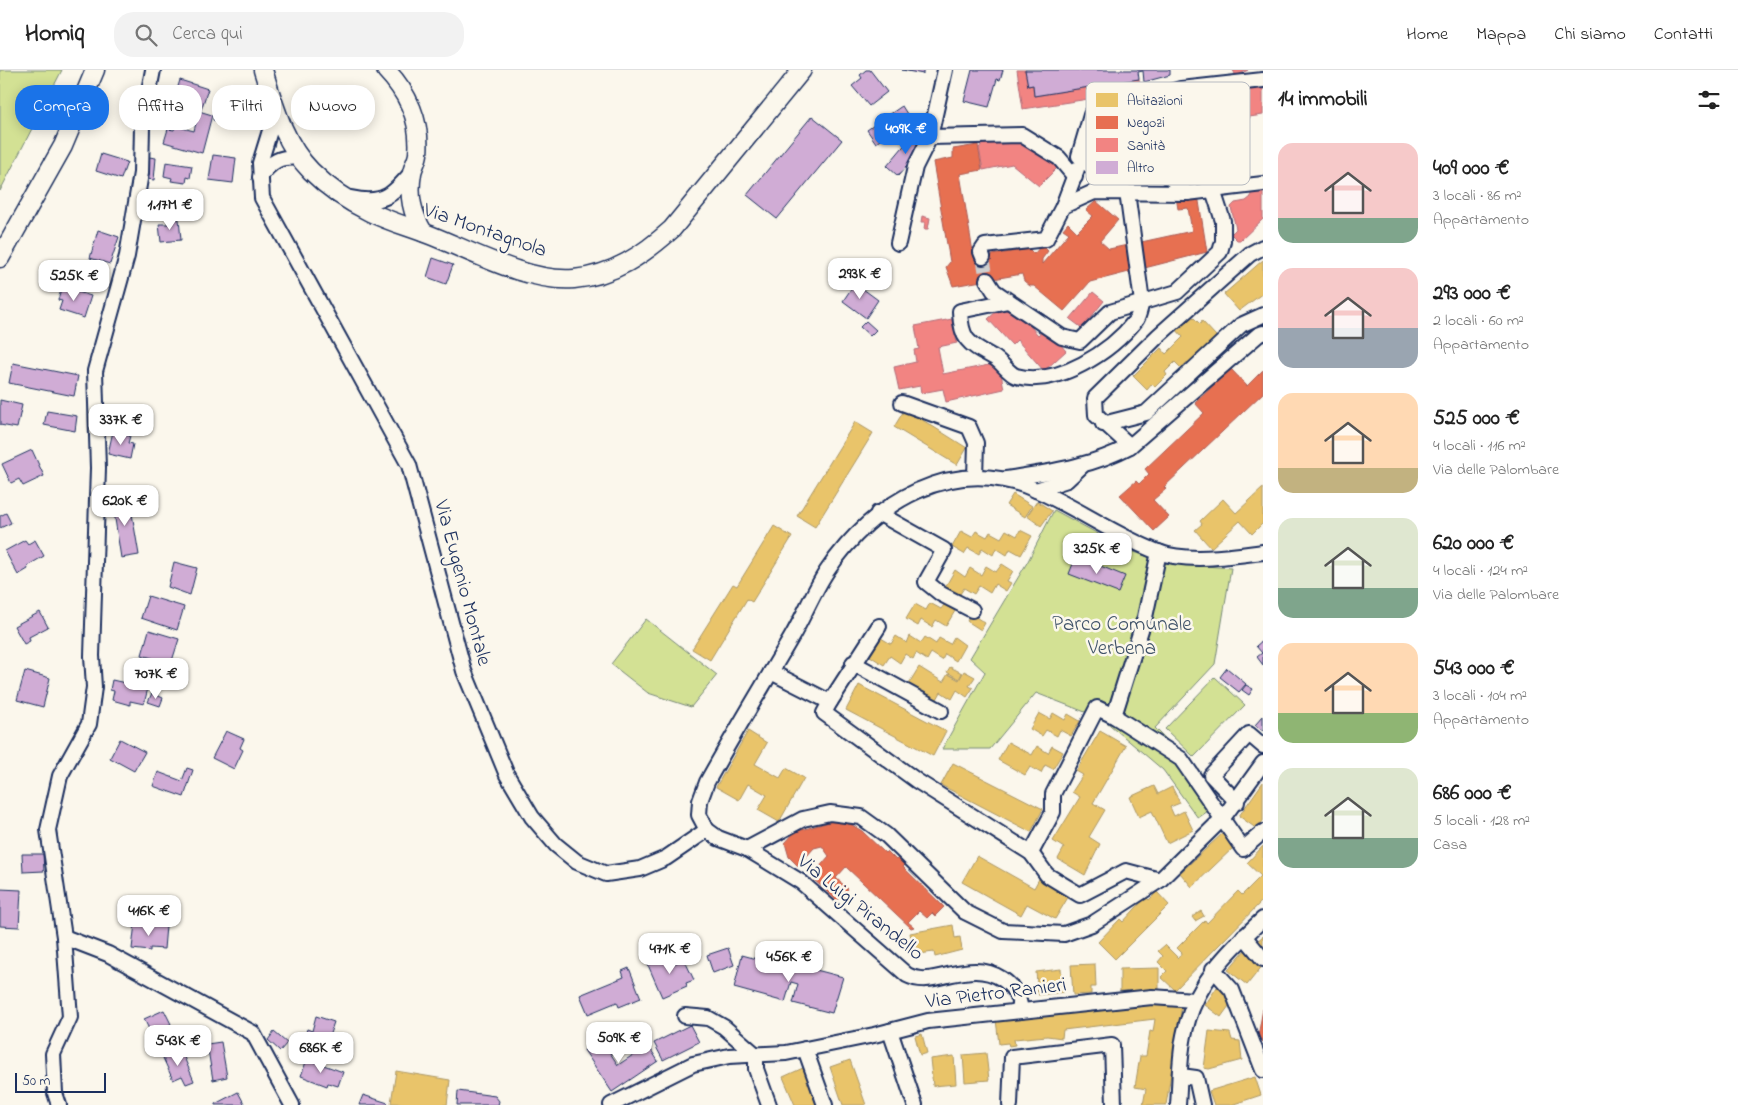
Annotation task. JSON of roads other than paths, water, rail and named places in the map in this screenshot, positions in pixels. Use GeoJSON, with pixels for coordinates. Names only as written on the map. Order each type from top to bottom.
{"type":"FeatureCollection","features":[{"type":"Feature","properties":{"kind":"main road"},"geometry":{"type":"LineString","coordinates":[[0,258],[63,146],[95,70]]}},
{"type":"Feature","properties":{"kind":"main road","name":"Via Montagnola"},"geometry":{"type":"LineString","coordinates":[[263,70],[268,85]]}},
{"type":"Feature","properties":{"kind":"main road"},"geometry":{"type":"LineString","coordinates":[[386,70],[407,98],[415,119],[418,156],[412,172],[412,208],[423,232]]}},
{"type":"Feature","properties":{"kind":"main road","name":"Via Montagnola"},"geometry":{"type":"LineString","coordinates":[[281,121],[300,158],[324,182],[370,212],[511,267],[542,277],[571,279],[598,275],[625,265],[649,250],[672,229],[802,70]]}},
{"type":"Feature","properties":{"kind":"street"},"geometry":{"type":"LineString","coordinates":[[59,1105],[54,1093],[54,1054],[70,1017],[64,937],[48,830],[60,776],[89,724],[94,687],[92,656],[98,468],[95,371],[127,256],[141,172],[142,127],[153,70]]}},
{"type":"Feature","properties":{"kind":"street"},"geometry":{"type":"LineString","coordinates":[[898,244],[915,167],[930,137],[945,70]]}},
{"type":"Feature","properties":{"kind":"street"},"geometry":{"type":"LineString","coordinates":[[1245,82],[1263,80]]}},
{"type":"Feature","properties":{"kind":"street","name":"Via Eugenio Montale"},"geometry":{"type":"LineString","coordinates":[[270,130],[262,152],[260,177],[260,189],[266,209],[409,465],[464,671],[507,775],[532,817],[556,845],[577,862],[606,874],[640,868],[666,858],[707,830]]}},
{"type":"Feature","properties":{"kind":"street"},"geometry":{"type":"LineString","coordinates":[[983,257],[982,252],[985,246],[1046,239],[1075,177],[1086,132]]}},
{"type":"Feature","properties":{"kind":"street"},"geometry":{"type":"LineString","coordinates":[[930,137],[1022,135],[1059,158],[1075,177]]}},
{"type":"Feature","properties":{"kind":"street"},"geometry":{"type":"LineString","coordinates":[[1079,156],[1086,162]]}},
{"type":"Feature","properties":{"kind":"street"},"geometry":{"type":"LineString","coordinates":[[260,177],[271,162],[277,159],[300,158]]}},
{"type":"Feature","properties":{"kind":"street"},"geometry":{"type":"LineString","coordinates":[[345,197],[375,201],[385,198],[396,191],[412,172]]}},
{"type":"Feature","properties":{"kind":"street"},"geometry":{"type":"LineString","coordinates":[[1063,206],[1094,192],[1187,193],[1263,184]]}},
{"type":"Feature","properties":{"kind":"street"},"geometry":{"type":"LineString","coordinates":[[1178,185],[1187,193]]}},
{"type":"Feature","properties":{"kind":"street"},"geometry":{"type":"LineString","coordinates":[[987,280],[994,291],[1062,337],[1080,342],[1110,312],[1176,292],[1220,252],[1223,241],[1223,221],[1213,190]]}},
{"type":"Feature","properties":{"kind":"street"},"geometry":{"type":"LineString","coordinates":[[1008,301],[960,312],[960,325],[969,344],[996,358],[1015,376],[1048,378],[1099,356],[1137,319],[1142,302],[1127,192]]}},
{"type":"Feature","properties":{"kind":"street"},"geometry":{"type":"LineString","coordinates":[[1130,446],[1096,415],[1095,398],[1111,380],[1250,254],[1263,247]]}},
{"type":"Feature","properties":{"kind":"street"},"geometry":{"type":"LineString","coordinates":[[1104,424],[1146,413],[1241,325],[1263,315]]}},
{"type":"Feature","properties":{"kind":"street"},"geometry":{"type":"LineString","coordinates":[[707,830],[699,815],[700,801],[707,782],[826,572],[852,538],[878,513],[904,496],[939,482],[975,477],[1003,479],[1083,466],[1108,458],[1130,446],[1258,335],[1263,333]]}},
{"type":"Feature","properties":{"kind":"street"},"geometry":{"type":"LineString","coordinates":[[902,403],[969,427],[976,443],[975,477]]}},
{"type":"Feature","properties":{"kind":"street"},"geometry":{"type":"LineString","coordinates":[[1036,490],[1067,480],[1083,466]]}},
{"type":"Feature","properties":{"kind":"street"},"geometry":{"type":"LineString","coordinates":[[1036,490],[1048,472]]}},
{"type":"Feature","properties":{"kind":"street"},"geometry":{"type":"LineString","coordinates":[[1003,479],[1036,490],[1159,552],[1185,557],[1234,556],[1263,552]]}},
{"type":"Feature","properties":{"kind":"street"},"geometry":{"type":"LineString","coordinates":[[1063,504],[1067,480]]}},
{"type":"Feature","properties":{"kind":"street"},"geometry":{"type":"LineString","coordinates":[[878,513],[944,550],[926,582],[941,594],[972,610]]}},
{"type":"Feature","properties":{"kind":"street"},"geometry":{"type":"LineString","coordinates":[[1114,716],[1145,617],[1159,552]]}},
{"type":"Feature","properties":{"kind":"street"},"geometry":{"type":"LineString","coordinates":[[879,626],[853,663],[824,713],[916,782],[1032,853],[1046,875],[1080,895],[1126,871],[1160,880]]}},
{"type":"Feature","properties":{"kind":"street"},"geometry":{"type":"LineString","coordinates":[[853,663],[941,711]]}},
{"type":"Feature","properties":{"kind":"street"},"geometry":{"type":"LineString","coordinates":[[771,672],[830,702]]}},
{"type":"Feature","properties":{"kind":"street"},"geometry":{"type":"LineString","coordinates":[[1032,853],[1054,812],[1053,794],[1097,708],[1114,716],[1181,759],[1243,848],[1263,832]]}},
{"type":"Feature","properties":{"kind":"street"},"geometry":{"type":"LineString","coordinates":[[1237,802],[1211,775],[1250,734],[1263,746]]}},
{"type":"Feature","properties":{"kind":"street"},"geometry":{"type":"LineString","coordinates":[[747,849],[803,819],[830,813],[861,817],[886,836],[965,912],[1003,931],[1064,934],[1092,924],[1160,880],[1223,818],[1237,802],[1263,763]]}},
{"type":"Feature","properties":{"kind":"street","name":"Via Luigi Pirandello"},"geometry":{"type":"LineString","coordinates":[[707,830],[718,838],[747,849],[802,882],[907,975],[924,981],[964,971],[998,976],[1014,989],[1021,1011]]}},
{"type":"Feature","properties":{"kind":"street"},"geometry":{"type":"LineString","coordinates":[[1178,1105],[1184,1033],[1194,1000],[1213,969],[1263,919]]}},
{"type":"Feature","properties":{"kind":"street"},"geometry":{"type":"LineString","coordinates":[[1244,936],[1263,959]]}},
{"type":"Feature","properties":{"kind":"street"},"geometry":{"type":"LineString","coordinates":[[64,937],[108,954],[253,1033],[292,1105]]}},
{"type":"Feature","properties":{"kind":"street"},"geometry":{"type":"LineString","coordinates":[[1213,969],[1232,990],[1263,1070]]}},
{"type":"Feature","properties":{"kind":"street","name":"Via Pietro Ranieri"},"geometry":{"type":"LineString","coordinates":[[611,1105],[693,1064],[729,1056],[756,1060],[928,1021],[1152,997],[1194,1000]]}},
{"type":"Feature","properties":{"kind":"street"},"geometry":{"type":"LineString","coordinates":[[685,1016],[708,1018],[724,1027],[756,1060],[770,1105]]}},
{"type":"Feature","properties":{"kind":"street"},"geometry":{"type":"LineString","coordinates":[[890,1031],[917,1104]]}},
{"type":"Feature","properties":{"kind":"street"},"geometry":{"type":"LineString","coordinates":[[1010,1105],[1012,1057],[1112,1045],[1114,1105]]}},
{"type":"Feature","properties":{"kind":"street"},"geometry":{"type":"LineString","coordinates":[[806,1049],[825,1105]]}},
{"type":"Feature","properties":{"kind":"street"},"geometry":{"type":"LineString","coordinates":[[1180,1076],[1196,1078],[1202,1105]]}},
{"type":"Feature","properties":{"kind":"tunnel"},"geometry":{"type":"LineString","coordinates":[[983,257],[987,280]]}},
{"type":"Feature","properties":{"kind":"park label","name":"Parco Comunale Verbena"},"geometry":{"type":"Point","coordinates":[1122,637]}}]}
